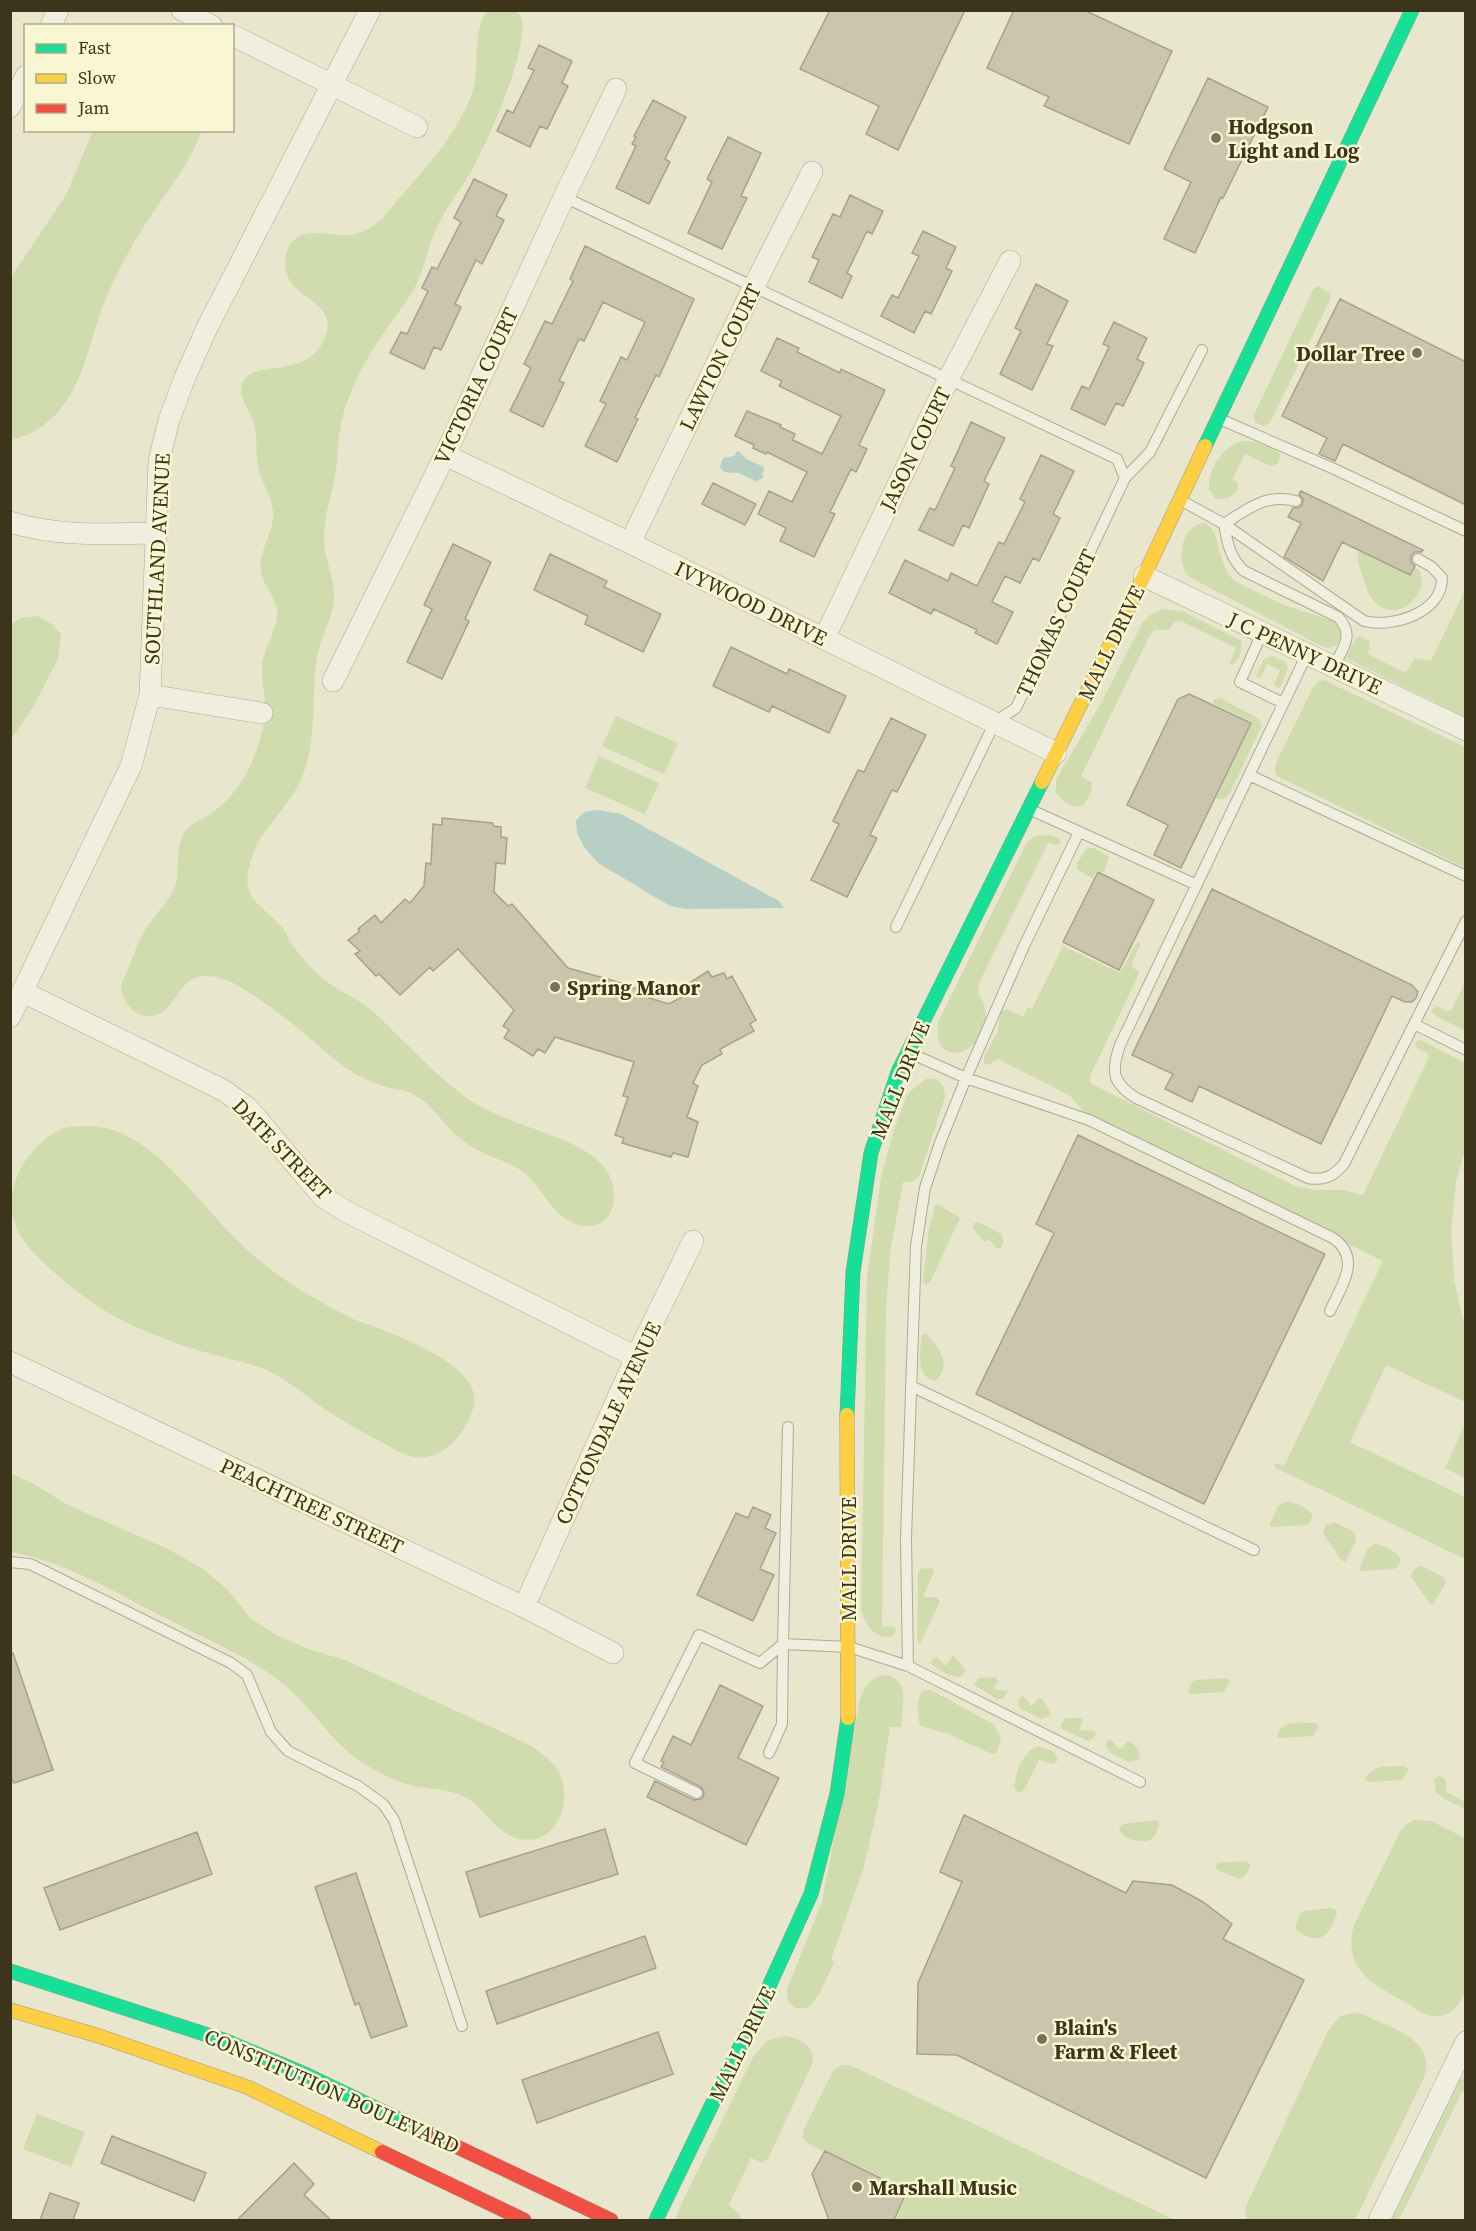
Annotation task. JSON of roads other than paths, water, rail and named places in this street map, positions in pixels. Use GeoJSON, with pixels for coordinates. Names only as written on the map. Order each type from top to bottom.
{"type":"FeatureCollection","features":[{"type":"Feature","properties":{"kind":"street"},"geometry":{"type":"LineString","coordinates":[[52,24],[58,10]]}},
{"type":"Feature","properties":{"kind":"street"},"geometry":{"type":"LineString","coordinates":[[182,10],[208,24]]}},
{"type":"Feature","properties":{"kind":"street","name":"SOUTHLAND AVENUE"},"geometry":{"type":"LineString","coordinates":[[10,1017],[131,766],[150,695],[159,460],[169,420],[207,328],[370,10]]}},
{"type":"Feature","properties":{"kind":"street","name":"MALL DRIVE"},"geometry":{"type":"LineString","coordinates":[[656,2220],[765,1995],[811,1893],[837,1794],[849,1709],[848,1392],[853,1272],[871,1153],[890,1094],[908,1052],[1144,576],[1412,10]]}},
{"type":"Feature","properties":{"kind":"street"},"geometry":{"type":"LineString","coordinates":[[234,36],[417,127]]}},
{"type":"Feature","properties":{"kind":"street"},"geometry":{"type":"LineString","coordinates":[[10,107],[24,80]]}},
{"type":"Feature","properties":{"kind":"street","name":"VICTORIA COURT"},"geometry":{"type":"LineString","coordinates":[[333,681],[445,455],[564,196],[616,89]]}},
{"type":"Feature","properties":{"kind":"street","name":"LAWTON COURT"},"geometry":{"type":"LineString","coordinates":[[630,543],[753,288],[812,172]]}},
{"type":"Feature","properties":{"kind":"street","name":"JASON COURT"},"geometry":{"type":"LineString","coordinates":[[824,639],[948,380],[1010,261]]}},
{"type":"Feature","properties":{"kind":"street","name":"IVYWOOD DRIVE"},"geometry":{"type":"LineString","coordinates":[[445,455],[630,543],[1056,753]]}},
{"type":"Feature","properties":{"kind":"street"},"geometry":{"type":"LineString","coordinates":[[10,522],[48,531],[84,534],[155,533]]}},
{"type":"Feature","properties":{"kind":"street","name":"J C PENNY DRIVE"},"geometry":{"type":"LineString","coordinates":[[1144,576],[1466,730]]}},
{"type":"Feature","properties":{"kind":"street"},"geometry":{"type":"LineString","coordinates":[[150,695],[262,713]]}},
{"type":"Feature","properties":{"kind":"street","name":"DATE STREET"},"geometry":{"type":"LineString","coordinates":[[23,992],[223,1090],[248,1108],[323,1197],[347,1212],[636,1357]]}},
{"type":"Feature","properties":{"kind":"street","name":"COTTONDALE AVENUE"},"geometry":{"type":"LineString","coordinates":[[524,1607],[636,1357],[693,1241]]}},
{"type":"Feature","properties":{"kind":"street","name":"PEACHTREE STREET"},"geometry":{"type":"LineString","coordinates":[[10,1362],[524,1607],[613,1653]]}},
{"type":"Feature","properties":{"kind":"street","name":"CONSTITUTION BOULEVARD"},"geometry":{"type":"LineString","coordinates":[[10,1971],[226,2041],[307,2075],[611,2220]]}},
{"type":"Feature","properties":{"kind":"street","name":"CONSTITUTION BOULEVARD"},"geometry":{"type":"LineString","coordinates":[[10,2010],[99,2036],[247,2087],[524,2220]]}},
{"type":"Feature","properties":{"kind":"street"},"geometry":{"type":"LineString","coordinates":[[1379,2220],[1466,2042]]}},
{"type":"Feature","properties":{"kind":"lane"},"geometry":{"type":"LineString","coordinates":[[564,196],[753,288],[1117,459],[1125,478]]}},
{"type":"Feature","properties":{"kind":"lane","name":"THOMAS COURT"},"geometry":{"type":"LineString","coordinates":[[896,927],[995,722],[1016,708],[1125,478],[1150,452],[1202,350]]}},
{"type":"Feature","properties":{"kind":"lane"},"geometry":{"type":"LineString","coordinates":[[1219,418],[1466,531]]}},
{"type":"Feature","properties":{"kind":"lane"},"geometry":{"type":"LineString","coordinates":[[1224,524],[1266,500],[1278,498],[1296,501]]}},
{"type":"Feature","properties":{"kind":"lane"},"geometry":{"type":"LineString","coordinates":[[1179,500],[1224,524],[1355,616],[1375,623],[1388,623],[1410,616],[1432,603],[1438,595],[1443,578],[1432,567],[1418,559]]}},
{"type":"Feature","properties":{"kind":"lane"},"geometry":{"type":"LineString","coordinates":[[1224,524],[1231,556],[1244,571],[1322,607],[1344,622],[1347,637],[1334,666]]}},
{"type":"Feature","properties":{"kind":"lane"},"geometry":{"type":"LineString","coordinates":[[1262,633],[1239,682],[1284,703]]}},
{"type":"Feature","properties":{"kind":"lane"},"geometry":{"type":"LineString","coordinates":[[1307,654],[1116,1058],[1114,1070],[1118,1082],[1125,1091],[1136,1098],[1308,1178],[1317,1180],[1328,1178],[1344,1164],[1466,921]]}},
{"type":"Feature","properties":{"kind":"lane"},"geometry":{"type":"LineString","coordinates":[[1249,775],[1466,876]]}},
{"type":"Feature","properties":{"kind":"lane"},"geometry":{"type":"LineString","coordinates":[[1028,809],[1197,885]]}},
{"type":"Feature","properties":{"kind":"lane"},"geometry":{"type":"LineString","coordinates":[[908,1666],[906,1538],[914,1291],[920,1213],[925,1188],[966,1078],[1079,832]]}},
{"type":"Feature","properties":{"kind":"lane"},"geometry":{"type":"LineString","coordinates":[[1414,1024],[1466,1050]]}},
{"type":"Feature","properties":{"kind":"lane"},"geometry":{"type":"LineString","coordinates":[[908,1052],[966,1078],[1089,1120],[1333,1238],[1347,1251],[1348,1260],[1344,1281],[1330,1311]]}},
{"type":"Feature","properties":{"kind":"lane"},"geometry":{"type":"LineString","coordinates":[[911,1386],[1254,1550]]}},
{"type":"Feature","properties":{"kind":"lane"},"geometry":{"type":"LineString","coordinates":[[769,1753],[782,1724],[788,1427]]}},
{"type":"Feature","properties":{"kind":"lane"},"geometry":{"type":"LineString","coordinates":[[10,1562],[30,1564],[231,1663],[247,1675],[271,1732],[288,1751],[358,1786],[383,1804],[394,1821],[462,2026]]}},
{"type":"Feature","properties":{"kind":"lane"},"geometry":{"type":"LineString","coordinates":[[698,1793],[635,1763],[699,1635],[760,1663],[783,1644],[849,1647],[908,1666],[1140,1782]]}},
{"type":"Feature","properties":{"kind":"place","name":"Hodgson Light and Log"},"geometry":{"type":"Point","coordinates":[1216,138]}},
{"type":"Feature","properties":{"kind":"place","name":"Dollar Tree"},"geometry":{"type":"Point","coordinates":[1417,353]}},
{"type":"Feature","properties":{"kind":"place","name":"Spring Manor"},"geometry":{"type":"Point","coordinates":[555,987]}},
{"type":"Feature","properties":{"kind":"place","name":"Blain's Farm & Fleet"},"geometry":{"type":"Point","coordinates":[1042,2039]}},
{"type":"Feature","properties":{"kind":"place","name":"Marshall Music"},"geometry":{"type":"Point","coordinates":[857,2187]}}]}
